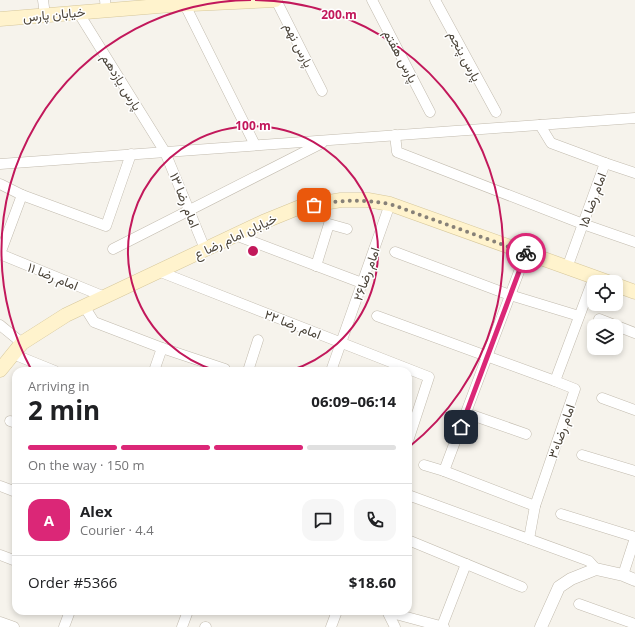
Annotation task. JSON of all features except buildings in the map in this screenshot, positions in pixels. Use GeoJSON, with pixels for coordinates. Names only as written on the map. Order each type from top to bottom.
{"type":"FeatureCollection","features":[{"type":"Feature","properties":{"kind":"main road","name":"خیابان پارس"},"geometry":{"type":"LineString","coordinates":[[0,19],[78,12],[105,5],[171,3],[185,5],[276,0]]}},
{"type":"Feature","properties":{"kind":"main road","name":"خیابان امام رضا ع"},"geometry":{"type":"LineString","coordinates":[[0,370],[22,343],[60,318],[84,306],[235,235],[300,207],[340,200],[368,200],[390,204],[588,275]]}},
{"type":"Feature","properties":{"kind":"main road"},"geometry":{"type":"LineString","coordinates":[[623,288],[635,292]]}},
{"type":"Feature","properties":{"kind":"street"},"geometry":{"type":"LineString","coordinates":[[43,0],[45,15]]}},
{"type":"Feature","properties":{"kind":"street","name":"پارس‌‌ نهم"},"geometry":{"type":"LineString","coordinates":[[276,0],[322,91]]}},
{"type":"Feature","properties":{"kind":"street","name":"پارس‌‌ هفتم"},"geometry":{"type":"LineString","coordinates":[[372,0],[430,112]]}},
{"type":"Feature","properties":{"kind":"street","name":"پارس‌‌ پنجم"},"geometry":{"type":"LineString","coordinates":[[435,0],[496,112]]}},
{"type":"Feature","properties":{"kind":"street"},"geometry":{"type":"LineString","coordinates":[[185,5],[255,145]]}},
{"type":"Feature","properties":{"kind":"street","name":"پارس‌‌ یازدهم"},"geometry":{"type":"LineString","coordinates":[[78,12],[165,152]]}},
{"type":"Feature","properties":{"kind":"street"},"geometry":{"type":"LineString","coordinates":[[0,164],[635,118]]}},
{"type":"Feature","properties":{"kind":"street"},"geometry":{"type":"LineString","coordinates":[[540,125],[551,143],[605,163]]}},
{"type":"Feature","properties":{"kind":"street"},"geometry":{"type":"LineString","coordinates":[[394,136],[397,152],[583,224],[635,242]]}},
{"type":"Feature","properties":{"kind":"street"},"geometry":{"type":"LineString","coordinates":[[113,249],[327,140]]}},
{"type":"Feature","properties":{"kind":"street","name":"امام رضا ۱۳"},"geometry":{"type":"LineString","coordinates":[[165,152],[205,249]]}},
{"type":"Feature","properties":{"kind":"street"},"geometry":{"type":"LineString","coordinates":[[0,184],[22,195],[106,226],[131,154]]}},
{"type":"Feature","properties":{"kind":"street","name":"۱۵ امام رضا"},"geometry":{"type":"LineString","coordinates":[[567,268],[605,163],[635,173]]}},
{"type":"Feature","properties":{"kind":"street"},"geometry":{"type":"LineString","coordinates":[[0,255],[22,195]]}},
{"type":"Feature","properties":{"kind":"street","name":"امام رضا۲۶"},"geometry":{"type":"LineString","coordinates":[[333,367],[390,204]]}},
{"type":"Feature","properties":{"kind":"street"},"geometry":{"type":"LineString","coordinates":[[316,266],[329,224],[347,229]]}},
{"type":"Feature","properties":{"kind":"street"},"geometry":{"type":"LineString","coordinates":[[235,235],[362,283]]}},
{"type":"Feature","properties":{"kind":"street"},"geometry":{"type":"LineString","coordinates":[[395,252],[510,295],[579,316]]}},
{"type":"Feature","properties":{"kind":"street"},"geometry":{"type":"LineString","coordinates":[[444,471],[526,253]]}},
{"type":"Feature","properties":{"kind":"street","name":"امام رضا ۱۱"},"geometry":{"type":"LineString","coordinates":[[0,255],[105,297]]}},
{"type":"Feature","properties":{"kind":"street","name":"امام رضا ۲۲"},"geometry":{"type":"LineString","coordinates":[[158,271],[403,367]]}},
{"type":"Feature","properties":{"kind":"street"},"geometry":{"type":"LineString","coordinates":[[378,316],[556,381],[587,295]]}},
{"type":"Feature","properties":{"kind":"street"},"geometry":{"type":"LineString","coordinates":[[84,306],[94,322],[162,348],[219,367]]}},
{"type":"Feature","properties":{"kind":"street"},"geometry":{"type":"LineString","coordinates":[[0,325],[22,343]]}},
{"type":"Feature","properties":{"kind":"street"},"geometry":{"type":"LineString","coordinates":[[623,328],[635,333]]}},
{"type":"Feature","properties":{"kind":"street"},"geometry":{"type":"LineString","coordinates":[[249,367],[258,340]]}},
{"type":"Feature","properties":{"kind":"street"},"geometry":{"type":"LineString","coordinates":[[155,367],[162,348]]}},
{"type":"Feature","properties":{"kind":"street"},"geometry":{"type":"LineString","coordinates":[[13,354],[45,367]]}},
{"type":"Feature","properties":{"kind":"street","name":"امام رضا ۲۲"},"geometry":{"type":"LineString","coordinates":[[412,370],[429,377],[412,429]]}},
{"type":"Feature","properties":{"kind":"street","name":"امام رضا۳۰"},"geometry":{"type":"LineString","coordinates":[[536,506],[575,389],[556,381]]}},
{"type":"Feature","properties":{"kind":"street"},"geometry":{"type":"LineString","coordinates":[[602,398],[635,410]]}},
{"type":"Feature","properties":{"kind":"street"},"geometry":{"type":"LineString","coordinates":[[466,413],[526,434]]}},
{"type":"Feature","properties":{"kind":"street"},"geometry":{"type":"LineString","coordinates":[[582,455],[635,471]]}},
{"type":"Feature","properties":{"kind":"street"},"geometry":{"type":"LineString","coordinates":[[424,464],[536,506],[529,539]]}},
{"type":"Feature","properties":{"kind":"street"},"geometry":{"type":"LineString","coordinates":[[0,486],[12,490]]}},
{"type":"Feature","properties":{"kind":"street"},"geometry":{"type":"LineString","coordinates":[[412,496],[589,561],[596,569]]}},
{"type":"Feature","properties":{"kind":"street"},"geometry":{"type":"LineString","coordinates":[[561,514],[635,538],[623,575]]}},
{"type":"Feature","properties":{"kind":"street"},"geometry":{"type":"LineString","coordinates":[[412,542],[522,587]]}},
{"type":"Feature","properties":{"kind":"street"},"geometry":{"type":"LineString","coordinates":[[0,555],[12,560]]}},
{"type":"Feature","properties":{"kind":"street"},"geometry":{"type":"LineString","coordinates":[[402,615],[443,627],[466,564]]}},
{"type":"Feature","properties":{"kind":"street"},"geometry":{"type":"LineString","coordinates":[[541,627],[560,587],[571,579],[596,569],[623,575],[635,580]]}},
{"type":"Feature","properties":{"kind":"street"},"geometry":{"type":"LineString","coordinates":[[579,604],[635,624]]}},
{"type":"Feature","properties":{"kind":"street"},"geometry":{"type":"LineString","coordinates":[[64,627],[68,615]]}},
{"type":"Feature","properties":{"kind":"street"},"geometry":{"type":"LineString","coordinates":[[182,627],[186,615]]}},
{"type":"Feature","properties":{"kind":"street"},"geometry":{"type":"LineString","coordinates":[[331,627],[336,615]]}},
{"type":"Feature","properties":{"kind":"street"},"geometry":{"type":"LineString","coordinates":[[390,615],[395,627]]}},
{"type":"Feature","properties":{"kind":"street"},"geometry":{"type":"LineString","coordinates":[[0,622],[14,627]]}},
{"type":"Feature","properties":{"kind":"way so far"},"geometry":{"type":"LineString","coordinates":[[314,205],[340,200],[368,200],[390,204],[526,253]]}},
{"type":"Feature","properties":{"kind":"route"},"geometry":{"type":"LineString","coordinates":[[461,427],[526,253]]}}]}
